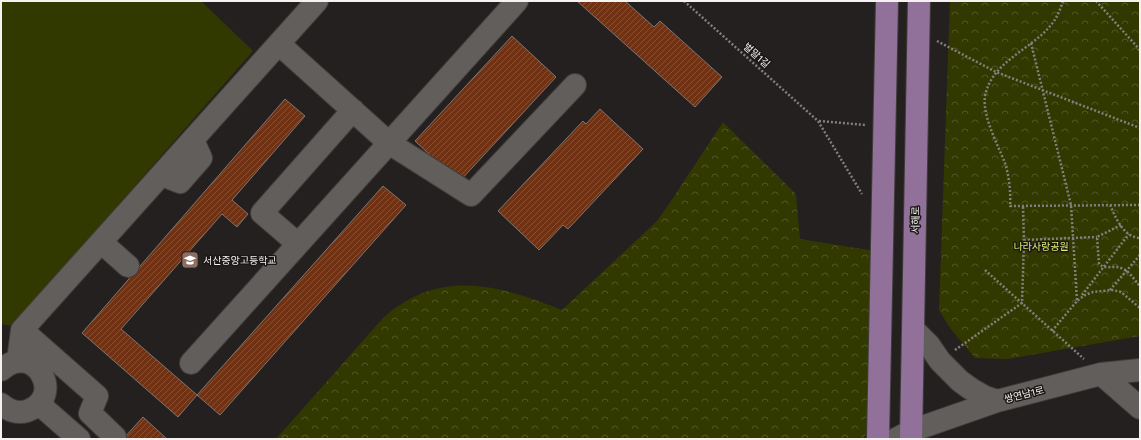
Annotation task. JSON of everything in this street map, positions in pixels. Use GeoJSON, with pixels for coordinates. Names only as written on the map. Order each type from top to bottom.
{"type":"FeatureCollection","features":[{"type":"Feature","properties":{"kind":"main road"},"geometry":{"type":"LineString","coordinates":[[878,439],[887,1]]}},
{"type":"Feature","properties":{"kind":"main road","name":"서해로"},"geometry":{"type":"LineString","coordinates":[[906,436],[913,329],[919,1]]}},
{"type":"Feature","properties":{"kind":"street"},"geometry":{"type":"LineString","coordinates":[[9,366],[22,330],[317,1]]}},
{"type":"Feature","properties":{"kind":"street"},"geometry":{"type":"LineString","coordinates":[[190,363],[517,1]]}},
{"type":"Feature","properties":{"kind":"street"},"geometry":{"type":"LineString","coordinates":[[278,44],[389,143],[471,195],[575,85]]}},
{"type":"Feature","properties":{"kind":"street"},"geometry":{"type":"LineString","coordinates":[[298,244],[262,213],[353,110]]}},
{"type":"Feature","properties":{"kind":"street"},"geometry":{"type":"LineString","coordinates":[[101,242],[128,266]]}},
{"type":"Feature","properties":{"kind":"street"},"geometry":{"type":"LineString","coordinates":[[913,329],[929,345],[940,361],[971,389],[985,397],[997,401]]}},
{"type":"Feature","properties":{"kind":"street"},"geometry":{"type":"LineString","coordinates":[[22,330],[97,396],[90,413],[116,436]]}},
{"type":"Feature","properties":{"kind":"street"},"geometry":{"type":"LineString","coordinates":[[1,404],[9,410],[25,412],[39,404],[45,390],[44,378],[40,370],[34,365],[28,362],[9,366]]}},
{"type":"Feature","properties":{"kind":"street","name":"쌍연남1로"},"geometry":{"type":"LineString","coordinates":[[906,436],[997,401],[1101,374],[1140,370]]}},
{"type":"Feature","properties":{"kind":"street"},"geometry":{"type":"LineString","coordinates":[[1101,374],[1140,408]]}},
{"type":"Feature","properties":{"kind":"street"},"geometry":{"type":"LineString","coordinates":[[39,404],[79,439]]}},
{"type":"Feature","properties":{"kind":"path","name":"벌말1길"},"geometry":{"type":"LineString","coordinates":[[684,1],[818,121],[862,194]]}},
{"type":"Feature","properties":{"kind":"path"},"geometry":{"type":"LineString","coordinates":[[1063,1],[1059,14],[1051,26],[1006,62],[996,72],[989,84],[985,97],[986,111],[991,130],[1005,165],[1010,206],[1140,205]]}},
{"type":"Feature","properties":{"kind":"path"},"geometry":{"type":"LineString","coordinates":[[1096,1],[1139,48]]}},
{"type":"Feature","properties":{"kind":"path"},"geometry":{"type":"LineString","coordinates":[[919,31],[996,72],[1140,128]]}},
{"type":"Feature","properties":{"kind":"path"},"geometry":{"type":"LineString","coordinates":[[1031,43],[1071,205],[1077,301]]}},
{"type":"Feature","properties":{"kind":"path"},"geometry":{"type":"LineString","coordinates":[[818,121],[884,126]]}},
{"type":"Feature","properties":{"kind":"path"},"geometry":{"type":"LineString","coordinates":[[1110,205],[1126,232],[1140,238]]}},
{"type":"Feature","properties":{"kind":"path"},"geometry":{"type":"LineString","coordinates":[[1022,303],[1024,240],[1023,206]]}},
{"type":"Feature","properties":{"kind":"path"},"geometry":{"type":"LineString","coordinates":[[1024,240],[1097,237],[1121,225]]}},
{"type":"Feature","properties":{"kind":"path"},"geometry":{"type":"LineString","coordinates":[[1052,330],[1077,301],[1129,234]]}},
{"type":"Feature","properties":{"kind":"path"},"geometry":{"type":"LineString","coordinates":[[1097,237],[1099,264],[1103,268]]}},
{"type":"Feature","properties":{"kind":"path"},"geometry":{"type":"LineString","coordinates":[[1110,290],[1140,255]]}},
{"type":"Feature","properties":{"kind":"path"},"geometry":{"type":"LineString","coordinates":[[1103,268],[1121,267],[1127,271],[1140,286]]}},
{"type":"Feature","properties":{"kind":"path"},"geometry":{"type":"LineString","coordinates":[[985,270],[1101,374]]}},
{"type":"Feature","properties":{"kind":"path"},"geometry":{"type":"LineString","coordinates":[[1077,301],[1085,295],[1093,292],[1110,290],[1121,292],[1140,308]]}},
{"type":"Feature","properties":{"kind":"path"},"geometry":{"type":"LineString","coordinates":[[940,361],[1022,303]]}},
{"type":"Feature","properties":{"kind":"green space"},"geometry":{"type":"Polygon","coordinates":[[[1,1],[201,1],[253,51],[12,326],[1,324],[1,1]]]}},
{"type":"Feature","properties":{"kind":"green space","name":"나라사랑공원"},"geometry":{"type":"Polygon","coordinates":[[[950,1],[1140,1],[1140,336],[1008,359],[975,358],[950,328],[939,310],[950,1]]]}},
{"type":"Feature","properties":{"kind":"green space"},"geometry":{"type":"Polygon","coordinates":[[[723,122],[796,194],[800,239],[875,251],[870,429],[863,439],[276,439],[383,318],[404,302],[426,292],[448,286],[493,288],[539,301],[562,310],[657,221],[723,122]]]}},
{"type":"Feature","properties":{"kind":"building"},"geometry":{"type":"Polygon","coordinates":[[[577,1],[625,1],[654,27],[660,21],[722,77],[695,107],[577,1]]]}},
{"type":"Feature","properties":{"kind":"building"},"geometry":{"type":"Polygon","coordinates":[[[512,36],[556,77],[459,182],[415,141],[512,36]]]}},
{"type":"Feature","properties":{"kind":"building"},"geometry":{"type":"Polygon","coordinates":[[[285,99],[305,116],[232,200],[248,214],[237,227],[222,214],[121,329],[197,395],[178,417],[82,333],[285,99]]]}},
{"type":"Feature","properties":{"kind":"building"},"geometry":{"type":"Polygon","coordinates":[[[600,109],[643,149],[568,229],[563,225],[539,250],[498,211],[583,121],[586,124],[600,109]]]}},
{"type":"Feature","properties":{"kind":"building"},"geometry":{"type":"Polygon","coordinates":[[[383,186],[406,205],[220,415],[197,395],[383,186]]]}},
{"type":"Feature","properties":{"kind":"building"},"geometry":{"type":"Polygon","coordinates":[[[143,417],[167,439],[123,439],[143,417]]]}},
{"type":"Feature","properties":{"kind":"place","name":"서산중앙고등학교"},"geometry":{"type":"Point","coordinates":[190,260]}}]}
